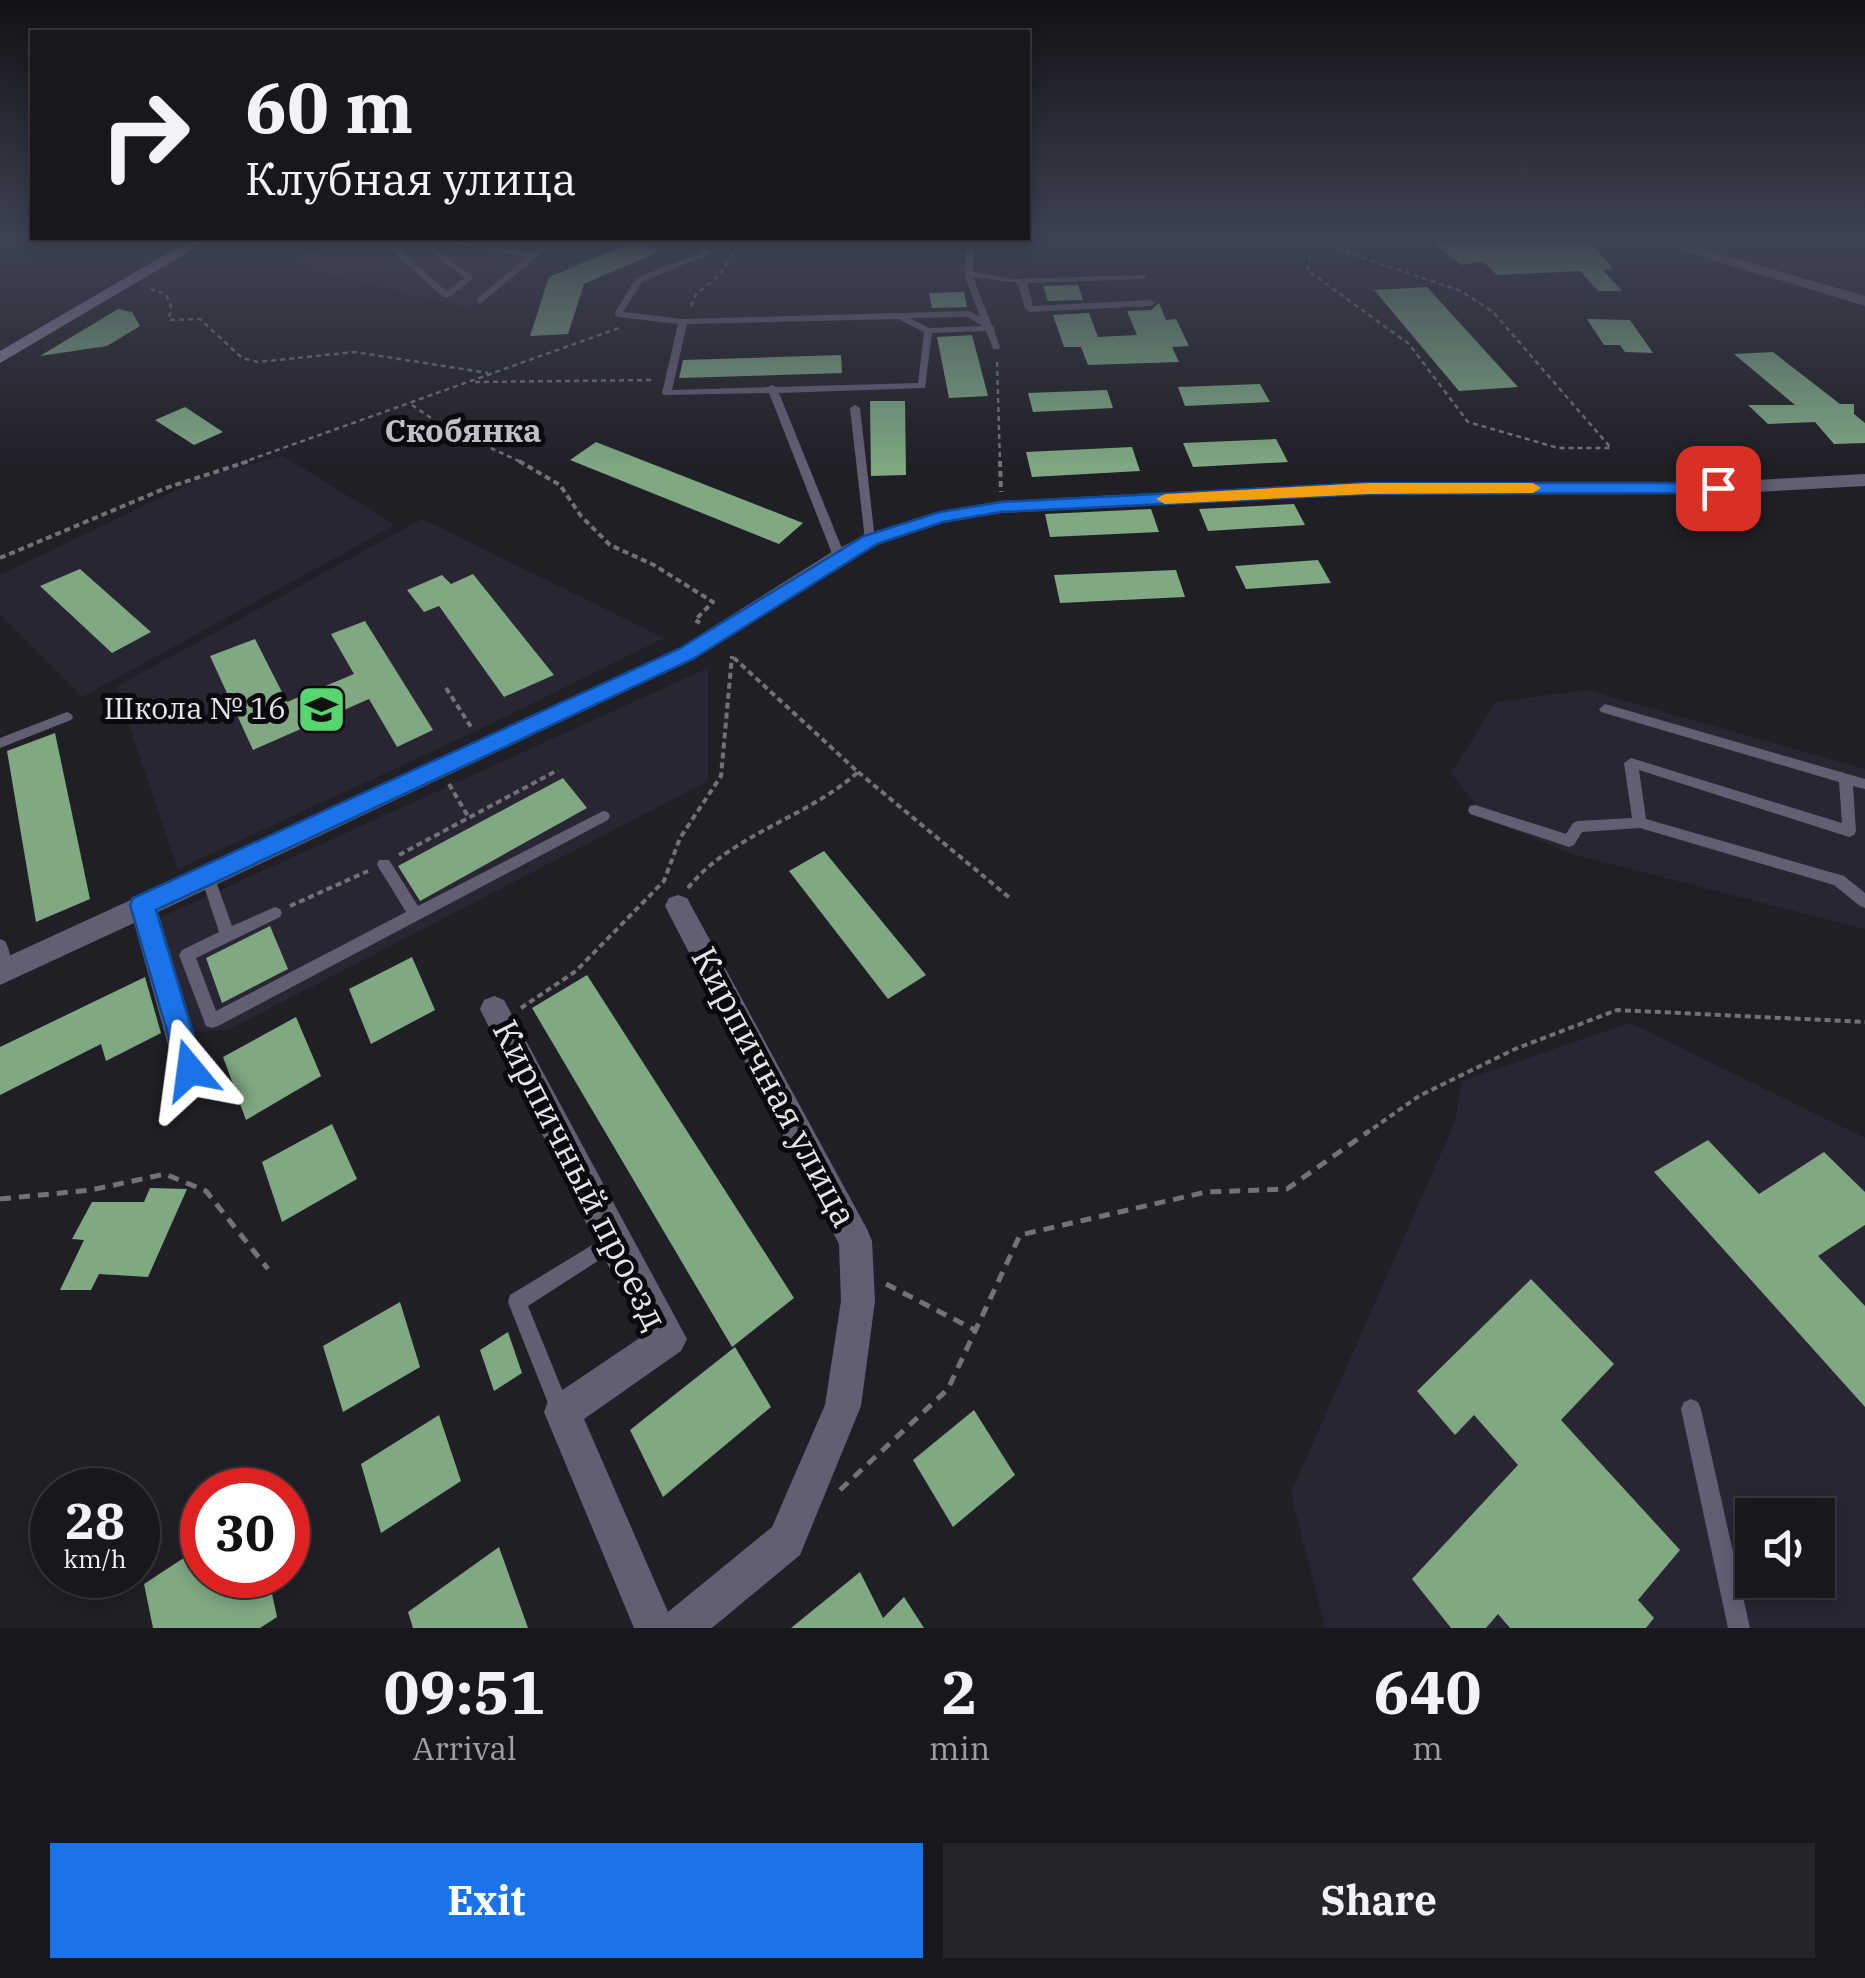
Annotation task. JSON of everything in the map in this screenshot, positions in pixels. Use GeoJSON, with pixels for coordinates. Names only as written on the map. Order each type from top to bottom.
{"type":"FeatureCollection","features":[{"type":"Feature","properties":{"kind":"main road"},"geometry":{"type":"LineString","coordinates":[[0,358],[73,315]]}},
{"type":"Feature","properties":{"kind":"street"},"geometry":{"type":"LineString","coordinates":[[2,972],[713,637],[870,540],[940,517],[1001,507],[1368,488],[1718,488],[1865,480]]}},
{"type":"Feature","properties":{"kind":"street"},"geometry":{"type":"LineString","coordinates":[[142,905],[190,1070]]}},
{"type":"Feature","properties":{"kind":"street","name":"Кирпичная улица"},"geometry":{"type":"LineString","coordinates":[[678,906],[856,1241],[858,1301],[843,1406],[786,1541],[680,1628]]}},
{"type":"Feature","properties":{"kind":"street","name":"Кирпичный проезд"},"geometry":{"type":"LineString","coordinates":[[497,1015],[668,1339],[562,1412]]}},
{"type":"Feature","properties":{"kind":"street"},"geometry":{"type":"LineString","coordinates":[[562,1412],[654,1628]]}},
{"type":"Feature","properties":{"kind":"lane"},"geometry":{"type":"LineString","coordinates":[[625,315],[683,322],[935,315]]}},
{"type":"Feature","properties":{"kind":"lane"},"geometry":{"type":"LineString","coordinates":[[971,315],[991,328]]}},
{"type":"Feature","properties":{"kind":"lane"},"geometry":{"type":"LineString","coordinates":[[985,315],[996,347]]}},
{"type":"Feature","properties":{"kind":"lane"},"geometry":{"type":"LineString","coordinates":[[899,316],[928,331],[991,328]]}},
{"type":"Feature","properties":{"kind":"lane"},"geometry":{"type":"LineString","coordinates":[[683,322],[667,393],[922,386],[928,331]]}},
{"type":"Feature","properties":{"kind":"lane"},"geometry":{"type":"LineString","coordinates":[[772,388],[839,556]]}},
{"type":"Feature","properties":{"kind":"lane"},"geometry":{"type":"LineString","coordinates":[[855,408],[870,540]]}},
{"type":"Feature","properties":{"kind":"lane"},"geometry":{"type":"LineString","coordinates":[[1605,709],[1865,784]]}},
{"type":"Feature","properties":{"kind":"lane"},"geometry":{"type":"LineString","coordinates":[[0,743],[67,718]]}},
{"type":"Feature","properties":{"kind":"lane"},"geometry":{"type":"LineString","coordinates":[[1640,822],[1631,763],[1850,832],[1846,780]]}},
{"type":"Feature","properties":{"kind":"lane"},"geometry":{"type":"LineString","coordinates":[[1475,810],[1570,842],[1578,827],[1640,822],[1838,880],[1865,902]]}},
{"type":"Feature","properties":{"kind":"lane"},"geometry":{"type":"LineString","coordinates":[[275,913],[188,955],[212,1021],[603,816]]}},
{"type":"Feature","properties":{"kind":"lane"},"geometry":{"type":"LineString","coordinates":[[384,864],[416,914]]}},
{"type":"Feature","properties":{"kind":"lane"},"geometry":{"type":"LineString","coordinates":[[207,874],[228,936]]}},
{"type":"Feature","properties":{"kind":"lane"},"geometry":{"type":"LineString","coordinates":[[0,946],[2,972]]}},
{"type":"Feature","properties":{"kind":"lane"},"geometry":{"type":"LineString","coordinates":[[562,1412],[517,1302],[613,1241]]}},
{"type":"Feature","properties":{"kind":"lane"},"geometry":{"type":"LineString","coordinates":[[1691,1409],[1739,1628]]}},
{"type":"Feature","properties":{"kind":"path"},"geometry":{"type":"LineString","coordinates":[[169,315],[169,320],[200,319],[242,358],[258,362],[355,352],[493,374]]}},
{"type":"Feature","properties":{"kind":"path"},"geometry":{"type":"LineString","coordinates":[[683,322],[686,315]]}},
{"type":"Feature","properties":{"kind":"path"},"geometry":{"type":"LineString","coordinates":[[1369,315],[1409,344],[1468,422],[1558,448],[1611,448],[1496,315]]}},
{"type":"Feature","properties":{"kind":"path"},"geometry":{"type":"LineString","coordinates":[[0,558],[166,488],[648,318]]}},
{"type":"Feature","properties":{"kind":"path"},"geometry":{"type":"LineString","coordinates":[[996,347],[1001,507]]}},
{"type":"Feature","properties":{"kind":"path"},"geometry":{"type":"LineString","coordinates":[[468,382],[670,380]]}},
{"type":"Feature","properties":{"kind":"path"},"geometry":{"type":"LineString","coordinates":[[410,404],[441,425],[516,459],[560,485],[581,516],[610,545],[654,565],[713,602],[696,620],[858,772],[943,839],[1010,899]]}},
{"type":"Feature","properties":{"kind":"path"},"geometry":{"type":"LineString","coordinates":[[497,1015],[576,970],[664,881],[680,838],[721,776],[732,656]]}},
{"type":"Feature","properties":{"kind":"path"},"geometry":{"type":"LineString","coordinates":[[446,688],[483,748]]}},
{"type":"Feature","properties":{"kind":"path"},"geometry":{"type":"LineString","coordinates":[[439,768],[469,818]]}},
{"type":"Feature","properties":{"kind":"path"},"geometry":{"type":"LineString","coordinates":[[275,913],[384,864],[558,770]]}},
{"type":"Feature","properties":{"kind":"path"},"geometry":{"type":"LineString","coordinates":[[678,906],[694,877],[753,838],[834,794],[858,772]]}},
{"type":"Feature","properties":{"kind":"path"},"geometry":{"type":"LineString","coordinates":[[826,1503],[948,1389],[1020,1235],[1206,1192],[1287,1189],[1420,1096],[1515,1048],[1616,1010],[1865,1022]]}},
{"type":"Feature","properties":{"kind":"path"},"geometry":{"type":"LineString","coordinates":[[0,1199],[91,1190],[165,1174],[206,1190],[268,1269]]}},
{"type":"Feature","properties":{"kind":"path"},"geometry":{"type":"LineString","coordinates":[[883,1282],[975,1330]]}},
{"type":"Feature","properties":{"kind":"shaded area"},"geometry":{"type":"Polygon","coordinates":[[[283,456],[395,525],[82,697],[0,615],[0,575],[206,476],[283,456]]]}},
{"type":"Feature","properties":{"kind":"shaded area","name":"Школа № 16"},"geometry":{"type":"Polygon","coordinates":[[[422,519],[664,638],[474,732],[178,869],[116,687],[422,519]]]}},
{"type":"Feature","properties":{"kind":"shaded area"},"geometry":{"type":"Polygon","coordinates":[[[708,668],[708,781],[228,1030],[188,1032],[157,919],[708,668]]]}},
{"type":"Feature","properties":{"kind":"shaded area"},"geometry":{"type":"Polygon","coordinates":[[[1587,690],[1865,769],[1865,929],[1575,855],[1488,820],[1451,773],[1496,702],[1587,690]]]}},
{"type":"Feature","properties":{"kind":"shaded area"},"geometry":{"type":"Polygon","coordinates":[[[1630,1023],[1865,1138],[1865,1628],[1325,1628],[1291,1493],[1455,1122],[1462,1081],[1630,1023]]]}},
{"type":"Feature","properties":{"kind":"building"},"geometry":{"type":"Polygon","coordinates":[[[108,315],[134,315],[140,326],[107,346],[40,356],[108,315]]]}},
{"type":"Feature","properties":{"kind":"building"},"geometry":{"type":"Polygon","coordinates":[[[537,315],[574,315],[568,334],[530,336],[537,315]]]}},
{"type":"Feature","properties":{"kind":"building"},"geometry":{"type":"Polygon","coordinates":[[[1053,315],[1090,315],[1098,337],[1137,335],[1129,315],[1164,315],[1166,320],[1176,319],[1189,346],[1172,347],[1179,362],[1088,365],[1081,347],[1064,347],[1053,315]]]}},
{"type":"Feature","properties":{"kind":"building"},"geometry":{"type":"Polygon","coordinates":[[[1395,315],[1452,315],[1518,387],[1459,391],[1395,315]]]}},
{"type":"Feature","properties":{"kind":"building"},"geometry":{"type":"Polygon","coordinates":[[[1587,319],[1630,320],[1653,353],[1625,352],[1620,345],[1604,345],[1587,319]]]}},
{"type":"Feature","properties":{"kind":"building"},"geometry":{"type":"Polygon","coordinates":[[[972,335],[988,396],[949,398],[937,337],[972,335]]]}},
{"type":"Feature","properties":{"kind":"building"},"geometry":{"type":"Polygon","coordinates":[[[1773,352],[1840,404],[1854,404],[1854,414],[1865,423],[1865,443],[1834,444],[1815,422],[1768,424],[1748,405],[1795,405],[1734,354],[1773,352]]]}},
{"type":"Feature","properties":{"kind":"building"},"geometry":{"type":"Polygon","coordinates":[[[841,355],[842,373],[679,378],[683,360],[841,355]]]}},
{"type":"Feature","properties":{"kind":"building"},"geometry":{"type":"Polygon","coordinates":[[[1260,384],[1270,402],[1185,406],[1178,387],[1260,384]]]}},
{"type":"Feature","properties":{"kind":"building"},"geometry":{"type":"Polygon","coordinates":[[[1107,390],[1113,408],[1033,412],[1028,393],[1107,390]]]}},
{"type":"Feature","properties":{"kind":"building"},"geometry":{"type":"Polygon","coordinates":[[[870,401],[905,401],[906,475],[871,476],[870,401]]]}},
{"type":"Feature","properties":{"kind":"building"},"geometry":{"type":"Polygon","coordinates":[[[185,407],[223,432],[194,445],[155,420],[185,407]]]}},
{"type":"Feature","properties":{"kind":"building"},"geometry":{"type":"Polygon","coordinates":[[[1276,439],[1288,462],[1193,467],[1183,443],[1276,439]]]}},
{"type":"Feature","properties":{"kind":"building"},"geometry":{"type":"Polygon","coordinates":[[[596,442],[803,523],[779,544],[570,460],[596,442]]]}},
{"type":"Feature","properties":{"kind":"building"},"geometry":{"type":"Polygon","coordinates":[[[1132,447],[1140,471],[1032,477],[1026,452],[1132,447]]]}},
{"type":"Feature","properties":{"kind":"building"},"geometry":{"type":"Polygon","coordinates":[[[1294,504],[1305,525],[1208,531],[1199,509],[1294,504]]]}},
{"type":"Feature","properties":{"kind":"building"},"geometry":{"type":"Polygon","coordinates":[[[1151,509],[1159,532],[1050,537],[1045,514],[1151,509]]]}},
{"type":"Feature","properties":{"kind":"building"},"geometry":{"type":"Polygon","coordinates":[[[1318,560],[1331,583],[1246,589],[1235,566],[1318,560]]]}},
{"type":"Feature","properties":{"kind":"building"},"geometry":{"type":"Polygon","coordinates":[[[80,569],[151,632],[112,653],[40,586],[80,569]]]}},
{"type":"Feature","properties":{"kind":"building"},"geometry":{"type":"Polygon","coordinates":[[[1176,570],[1185,597],[1060,603],[1054,575],[1176,570]]]}},
{"type":"Feature","properties":{"kind":"building"},"geometry":{"type":"Polygon","coordinates":[[[473,574],[554,675],[504,697],[439,606],[424,612],[407,590],[442,575],[451,584],[473,574]]]}},
{"type":"Feature","properties":{"kind":"building"},"geometry":{"type":"Polygon","coordinates":[[[365,621],[433,730],[397,747],[369,699],[253,750],[210,656],[255,639],[287,702],[354,674],[331,634],[365,621]]]}},
{"type":"Feature","properties":{"kind":"building"},"geometry":{"type":"Polygon","coordinates":[[[55,733],[90,899],[36,922],[7,751],[55,733]]]}},
{"type":"Feature","properties":{"kind":"building"},"geometry":{"type":"Polygon","coordinates":[[[563,778],[587,808],[420,901],[398,866],[563,778]]]}},
{"type":"Feature","properties":{"kind":"building"},"geometry":{"type":"Polygon","coordinates":[[[824,851],[926,975],[888,999],[789,871],[824,851]]]}},
{"type":"Feature","properties":{"kind":"building"},"geometry":{"type":"Polygon","coordinates":[[[270,926],[288,969],[222,1003],[206,958],[270,926]]]}},
{"type":"Feature","properties":{"kind":"building"},"geometry":{"type":"Polygon","coordinates":[[[412,957],[435,1010],[371,1044],[349,989],[412,957]]]}},
{"type":"Feature","properties":{"kind":"building"},"geometry":{"type":"Polygon","coordinates":[[[587,975],[794,1298],[732,1347],[532,1008],[587,975]]]}},
{"type":"Feature","properties":{"kind":"building"},"geometry":{"type":"Polygon","coordinates":[[[145,977],[161,1033],[106,1061],[101,1044],[0,1095],[0,1047],[145,977]]]}},
{"type":"Feature","properties":{"kind":"building"},"geometry":{"type":"Polygon","coordinates":[[[296,1017],[321,1076],[246,1120],[223,1057],[296,1017]]]}},
{"type":"Feature","properties":{"kind":"building"},"geometry":{"type":"Polygon","coordinates":[[[332,1124],[357,1179],[282,1222],[262,1162],[332,1124]]]}},
{"type":"Feature","properties":{"kind":"building"},"geometry":{"type":"Polygon","coordinates":[[[1708,1140],[1759,1194],[1824,1152],[1865,1192],[1865,1225],[1818,1256],[1865,1306],[1865,1407],[1654,1172],[1708,1140]]]}},
{"type":"Feature","properties":{"kind":"building"},"geometry":{"type":"Polygon","coordinates":[[[150,1188],[187,1189],[148,1277],[99,1274],[91,1290],[60,1290],[84,1240],[72,1239],[92,1202],[144,1202],[150,1188]]]}},
{"type":"Feature","properties":{"kind":"building"},"geometry":{"type":"Polygon","coordinates":[[[1531,1279],[1614,1364],[1561,1420],[1680,1550],[1638,1600],[1654,1618],[1646,1628],[1510,1628],[1498,1614],[1486,1628],[1451,1628],[1412,1579],[1518,1465],[1474,1415],[1455,1435],[1417,1391],[1531,1279]]]}},
{"type":"Feature","properties":{"kind":"building"},"geometry":{"type":"Polygon","coordinates":[[[400,1302],[420,1367],[343,1412],[323,1346],[400,1302]]]}},
{"type":"Feature","properties":{"kind":"building"},"geometry":{"type":"Polygon","coordinates":[[[508,1332],[522,1373],[494,1391],[480,1350],[508,1332]]]}},
{"type":"Feature","properties":{"kind":"building"},"geometry":{"type":"Polygon","coordinates":[[[735,1347],[771,1407],[663,1497],[630,1430],[735,1347]]]}},
{"type":"Feature","properties":{"kind":"building"},"geometry":{"type":"Polygon","coordinates":[[[974,1410],[1015,1475],[953,1527],[913,1460],[974,1410]]]}},
{"type":"Feature","properties":{"kind":"building"},"geometry":{"type":"Polygon","coordinates":[[[439,1415],[461,1481],[381,1533],[361,1464],[439,1415]]]}},
{"type":"Feature","properties":{"kind":"building"},"geometry":{"type":"Polygon","coordinates":[[[499,1547],[528,1628],[413,1628],[408,1612],[499,1547]]]}},
{"type":"Feature","properties":{"kind":"building"},"geometry":{"type":"Polygon","coordinates":[[[180,1560],[180,1598],[273,1598],[277,1617],[260,1628],[153,1628],[147,1598],[160,1598],[160,1574],[180,1560]]]}},
{"type":"Feature","properties":{"kind":"building"},"geometry":{"type":"Polygon","coordinates":[[[860,1572],[883,1618],[904,1597],[924,1628],[791,1628],[860,1572]]]}},
{"type":"Feature","properties":{"kind":"slow traffic"},"geometry":{"type":"LineString","coordinates":[[1165,499],[1368,488],[1533,488]]}},
{"type":"Feature","properties":{"kind":"place","name":"Школа № 16"},"geometry":{"type":"Point","coordinates":[321,709]}},
{"type":"Feature","properties":{"kind":"district","name":"Скобянка"},"geometry":{"type":"Point","coordinates":[463,431]}},
{"type":"Feature","properties":{"kind":"route"},"geometry":{"type":"LineString","coordinates":[[190,1070],[142,905],[686,654],[870,540],[940,517],[1001,507],[1368,488],[1718,488]]}}]}
